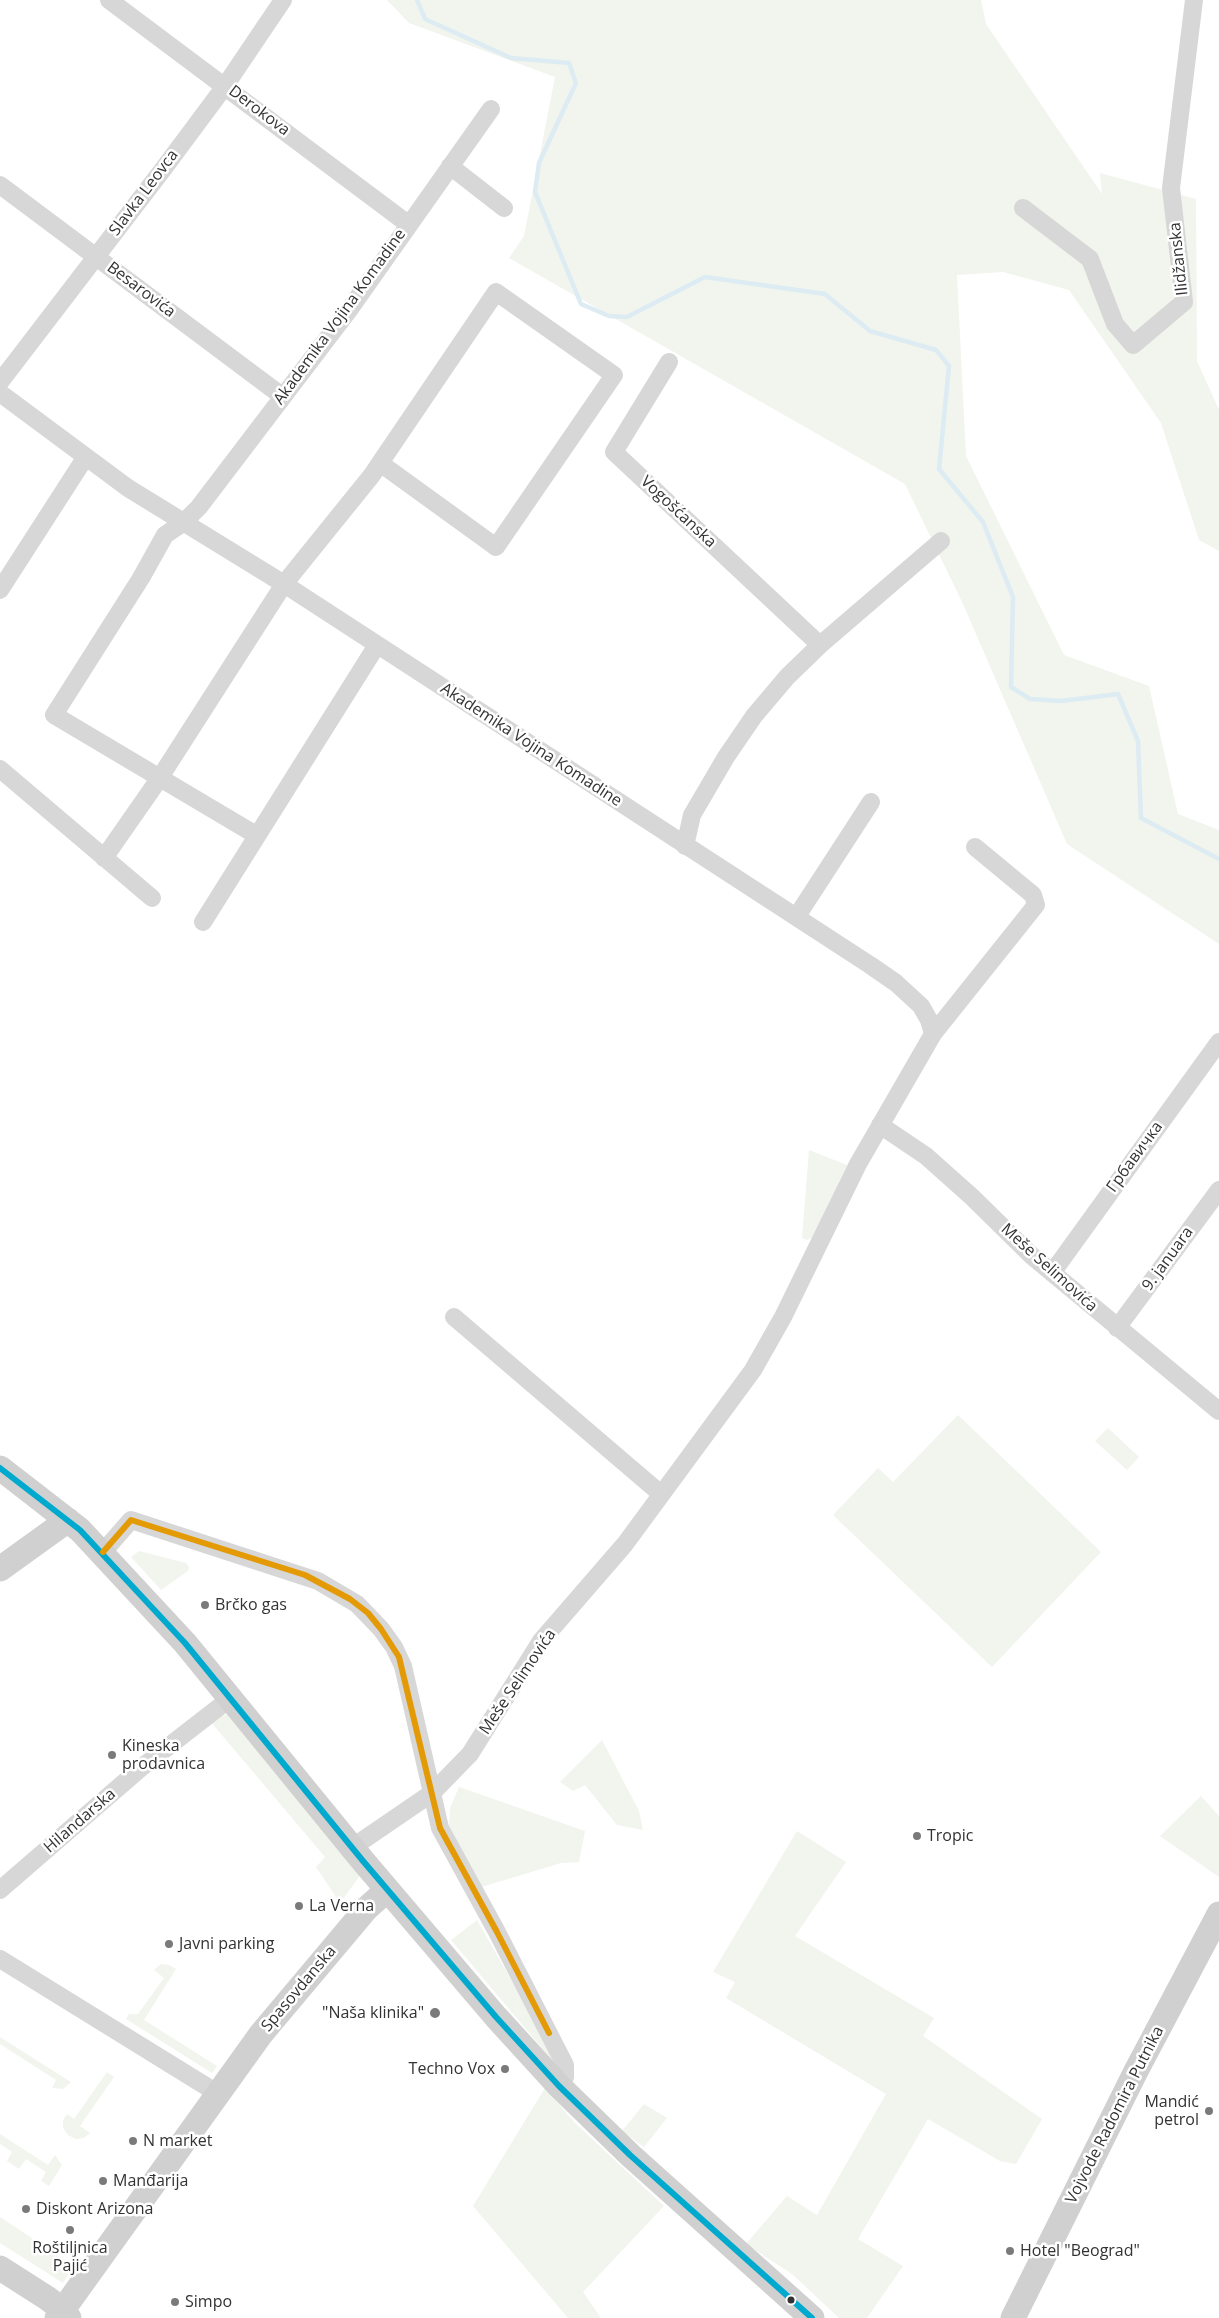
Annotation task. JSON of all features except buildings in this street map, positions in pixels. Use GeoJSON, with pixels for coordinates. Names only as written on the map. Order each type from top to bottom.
{"type":"FeatureCollection","features":[{"type":"Feature","properties":{"kind":"street","name":"Derokova"},"geometry":{"type":"LineString","coordinates":[[109,0],[408,224]]}},
{"type":"Feature","properties":{"kind":"street","name":"Slavka Leovca"},"geometry":{"type":"LineString","coordinates":[[0,382],[225,86],[283,0]]}},
{"type":"Feature","properties":{"kind":"street","name":"Ilidžanska"},"geometry":{"type":"LineString","coordinates":[[1022,208],[1090,259],[1115,324],[1133,345],[1184,302],[1171,188],[1194,0]]}},
{"type":"Feature","properties":{"kind":"street","name":"Akademika Vojina Komadine"},"geometry":{"type":"LineString","coordinates":[[256,835],[54,715],[141,578],[165,535],[184,522],[199,507],[349,310],[491,109]]}},
{"type":"Feature","properties":{"kind":"street"},"geometry":{"type":"LineString","coordinates":[[450,166],[504,208]]}},
{"type":"Feature","properties":{"kind":"street","name":"Besarovića"},"geometry":{"type":"LineString","coordinates":[[0,185],[282,396]]}},
{"type":"Feature","properties":{"kind":"street"},"geometry":{"type":"LineString","coordinates":[[104,858],[159,779],[284,584],[380,463],[496,292],[614,375],[496,547],[380,463]]}},
{"type":"Feature","properties":{"kind":"street","name":"Vogošćanska"},"geometry":{"type":"LineString","coordinates":[[669,362],[614,452],[820,645]]}},
{"type":"Feature","properties":{"kind":"street","name":"Akademika Vojina Komadine"},"geometry":{"type":"LineString","coordinates":[[0,393],[85,458],[128,488],[284,584],[490,716],[685,846]]}},
{"type":"Feature","properties":{"kind":"street"},"geometry":{"type":"LineString","coordinates":[[0,590],[85,458]]}},
{"type":"Feature","properties":{"kind":"street"},"geometry":{"type":"LineString","coordinates":[[933,1034],[929,1020],[921,1006],[896,983],[797,916],[685,846],[692,815],[726,757],[754,716],[787,677],[820,645],[941,541]]}},
{"type":"Feature","properties":{"kind":"street"},"geometry":{"type":"LineString","coordinates":[[203,922],[377,645]]}},
{"type":"Feature","properties":{"kind":"street"},"geometry":{"type":"LineString","coordinates":[[0,769],[152,898]]}},
{"type":"Feature","properties":{"kind":"street"},"geometry":{"type":"LineString","coordinates":[[797,916],[871,802]]}},
{"type":"Feature","properties":{"kind":"street","name":"Meše Selimovića"},"geometry":{"type":"LineString","coordinates":[[353,1847],[432,1792],[470,1754],[541,1641],[625,1544],[753,1370],[769,1343],[858,1164],[933,1034],[1036,905],[1033,895],[975,847]]}},
{"type":"Feature","properties":{"kind":"street","name":"Грбавичка"},"geometry":{"type":"LineString","coordinates":[[1052,1272],[1219,1042]]}},
{"type":"Feature","properties":{"kind":"street","name":"Meše Selimovića"},"geometry":{"type":"LineString","coordinates":[[880,1125],[926,1156],[972,1196],[1052,1272],[1219,1411]]}},
{"type":"Feature","properties":{"kind":"street","name":"9. januara"},"geometry":{"type":"LineString","coordinates":[[1117,1328],[1219,1190]]}},
{"type":"Feature","properties":{"kind":"street"},"geometry":{"type":"LineString","coordinates":[[454,1317],[661,1494]]}},
{"type":"Feature","properties":{"kind":"street"},"geometry":{"type":"LineString","coordinates":[[0,1468],[68,1520],[103,1552],[232,1697],[387,1890],[496,2017],[559,2086],[630,2155],[812,2318]]}},
{"type":"Feature","properties":{"kind":"street"},"geometry":{"type":"LineString","coordinates":[[0,1569],[68,1520]]}},
{"type":"Feature","properties":{"kind":"street"},"geometry":{"type":"LineString","coordinates":[[103,1552],[131,1520],[305,1575],[329,1586],[357,1604],[381,1629],[399,1657],[440,1828],[497,1932],[565,2065],[565,2077],[559,2086]]}},
{"type":"Feature","properties":{"kind":"street","name":"Hilandarska"},"geometry":{"type":"LineString","coordinates":[[0,1890],[142,1767],[232,1697]]}},
{"type":"Feature","properties":{"kind":"street","name":"Spasovdanska"},"geometry":{"type":"LineString","coordinates":[[0,2268],[63,2315],[217,2092],[261,2034],[366,1910],[387,1890]]}},
{"type":"Feature","properties":{"kind":"street","name":"Vojvode Radomira Putnika"},"geometry":{"type":"LineString","coordinates":[[1013,2318],[1136,2072],[1219,1914]]}},
{"type":"Feature","properties":{"kind":"street"},"geometry":{"type":"LineString","coordinates":[[0,1959],[217,2092]]}},
{"type":"Feature","properties":{"kind":"shaded area"},"geometry":{"type":"Polygon","coordinates":[[[387,0],[981,0],[986,24],[1102,194],[1100,173],[1196,199],[1197,361],[1219,410],[1219,551],[1199,540],[1161,423],[1069,290],[1003,272],[957,275],[966,456],[1064,655],[1149,686],[1178,814],[1219,830],[1219,944],[1067,844],[963,604],[905,484],[509,258],[524,236],[555,77],[409,23],[387,0]]]}},
{"type":"Feature","properties":{"kind":"shaded area"},"geometry":{"type":"Polygon","coordinates":[[[809,1150],[847,1165],[813,1237],[807,1240],[802,1238],[809,1150]]]}},
{"type":"Feature","properties":{"kind":"shaded area"},"geometry":{"type":"Polygon","coordinates":[[[958,1415],[1101,1552],[992,1667],[833,1515],[878,1468],[893,1482],[958,1415]]]}},
{"type":"Feature","properties":{"kind":"shaded area"},"geometry":{"type":"Polygon","coordinates":[[[1108,1428],[1139,1457],[1127,1470],[1095,1441],[1108,1428]]]}},
{"type":"Feature","properties":{"kind":"shaded area"},"geometry":{"type":"Polygon","coordinates":[[[139,1551],[186,1563],[189,1567],[188,1571],[161,1590],[131,1557],[139,1551]]]}},
{"type":"Feature","properties":{"kind":"shaded area"},"geometry":{"type":"Polygon","coordinates":[[[227,1714],[243,1723],[362,1873],[340,1903],[316,1867],[325,1857],[210,1721],[227,1714]]]}},
{"type":"Feature","properties":{"kind":"shaded area"},"geometry":{"type":"Polygon","coordinates":[[[602,1740],[639,1811],[643,1830],[617,1825],[585,1785],[573,1791],[560,1782],[602,1740]]]}},
{"type":"Feature","properties":{"kind":"shaded area"},"geometry":{"type":"Polygon","coordinates":[[[459,1787],[585,1831],[579,1862],[561,1863],[478,1888],[449,1826],[450,1808],[459,1787]]]}},
{"type":"Feature","properties":{"kind":"shaded area"},"geometry":{"type":"Polygon","coordinates":[[[1201,1796],[1219,1816],[1219,1877],[1160,1836],[1201,1796]]]}},
{"type":"Feature","properties":{"kind":"shaded area"},"geometry":{"type":"Polygon","coordinates":[[[797,1831],[846,1862],[795,1936],[934,2018],[923,2036],[1042,2119],[1016,2164],[1000,2161],[928,2119],[858,2239],[903,2266],[867,2318],[839,2318],[792,2274],[746,2244],[787,2196],[817,2215],[886,2094],[726,1998],[735,1982],[713,1972],[797,1831]]]}},
{"type":"Feature","properties":{"kind":"shaded area"},"geometry":{"type":"Polygon","coordinates":[[[477,1920],[554,2055],[552,2060],[451,1940],[477,1920]]]}},
{"type":"Feature","properties":{"kind":"shaded area"},"geometry":{"type":"Polygon","coordinates":[[[161,1964],[169,1965],[176,1969],[144,2020],[217,2066],[212,2073],[126,2019],[129,2014],[138,2014],[164,1978],[154,1970],[161,1964]]]}},
{"type":"Feature","properties":{"kind":"shaded area"},"geometry":{"type":"Polygon","coordinates":[[[0,2037],[71,2082],[63,2089],[52,2088],[56,2080],[0,2044],[0,2037]]]}},
{"type":"Feature","properties":{"kind":"shaded area"},"geometry":{"type":"Polygon","coordinates":[[[107,2072],[114,2077],[80,2126],[90,2133],[84,2138],[76,2139],[68,2135],[63,2128],[63,2120],[67,2114],[74,2119],[107,2072]]]}},
{"type":"Feature","properties":{"kind":"shaded area"},"geometry":{"type":"Polygon","coordinates":[[[545,2088],[575,2123],[664,2206],[583,2292],[601,2318],[568,2318],[473,2206],[545,2088]]]}},
{"type":"Feature","properties":{"kind":"shaded area"},"geometry":{"type":"Polygon","coordinates":[[[644,2104],[667,2118],[644,2147],[622,2131],[644,2104]]]}},
{"type":"Feature","properties":{"kind":"shaded area"},"geometry":{"type":"Polygon","coordinates":[[[0,2134],[48,2165],[55,2155],[62,2165],[49,2186],[41,2181],[46,2172],[26,2159],[19,2169],[7,2161],[12,2152],[0,2144],[0,2134]]]}},
{"type":"Feature","properties":{"kind":"shaded area"},"geometry":{"type":"Polygon","coordinates":[[[0,2217],[74,2266],[63,2283],[0,2243],[0,2217]]]}},
{"type":"Feature","properties":{"kind":"waterway"},"geometry":{"type":"LineString","coordinates":[[417,0],[425,19],[511,58],[569,63],[576,83],[539,163],[535,192],[581,304],[609,316],[627,317],[705,277],[825,294],[870,331],[936,350],[949,366],[939,469],[983,522],[1013,597],[1011,687],[1030,699],[1061,701],[1118,694],[1138,741],[1141,818],[1219,859]]}},
{"type":"Feature","properties":{"kind":"transit line"},"geometry":{"type":"LineString","coordinates":[[0,1468],[80,1530],[185,1643],[363,1861],[496,2017],[559,2086],[630,2155],[812,2318]]}},
{"type":"Feature","properties":{"kind":"transit line"},"geometry":{"type":"LineString","coordinates":[[103,1552],[131,1520],[305,1575],[350,1599],[368,1613],[399,1657],[440,1828],[497,1932],[549,2033]]}},
{"type":"Feature","properties":{"kind":"place","name":"Brčko gas"},"geometry":{"type":"Point","coordinates":[205,1605]}},
{"type":"Feature","properties":{"kind":"place","name":"Kineska prodavnica"},"geometry":{"type":"Point","coordinates":[112,1755]}},
{"type":"Feature","properties":{"kind":"place","name":"Tropic"},"geometry":{"type":"Point","coordinates":[917,1836]}},
{"type":"Feature","properties":{"kind":"place","name":"La Verna"},"geometry":{"type":"Point","coordinates":[299,1906]}},
{"type":"Feature","properties":{"kind":"place","name":"Javni parking"},"geometry":{"type":"Point","coordinates":[169,1944]}},
{"type":"Feature","properties":{"kind":"place","name":"\"Naša klinika\""},"geometry":{"type":"Point","coordinates":[435,2013]}},
{"type":"Feature","properties":{"kind":"place","name":"Techno Vox"},"geometry":{"type":"Point","coordinates":[505,2069]}},
{"type":"Feature","properties":{"kind":"place","name":"Mandić petrol"},"geometry":{"type":"Point","coordinates":[1209,2111]}},
{"type":"Feature","properties":{"kind":"place","name":"N market"},"geometry":{"type":"Point","coordinates":[133,2141]}},
{"type":"Feature","properties":{"kind":"place","name":"Manđarija"},"geometry":{"type":"Point","coordinates":[103,2181]}},
{"type":"Feature","properties":{"kind":"place","name":"Diskont Arizona"},"geometry":{"type":"Point","coordinates":[26,2209]}},
{"type":"Feature","properties":{"kind":"place","name":"Roštiljnica Pajić"},"geometry":{"type":"Point","coordinates":[70,2230]}},
{"type":"Feature","properties":{"kind":"place","name":"Hotel \"Beograd\""},"geometry":{"type":"Point","coordinates":[1010,2251]}},
{"type":"Feature","properties":{"kind":"place","name":"Simpo"},"geometry":{"type":"Point","coordinates":[175,2302]}}]}
